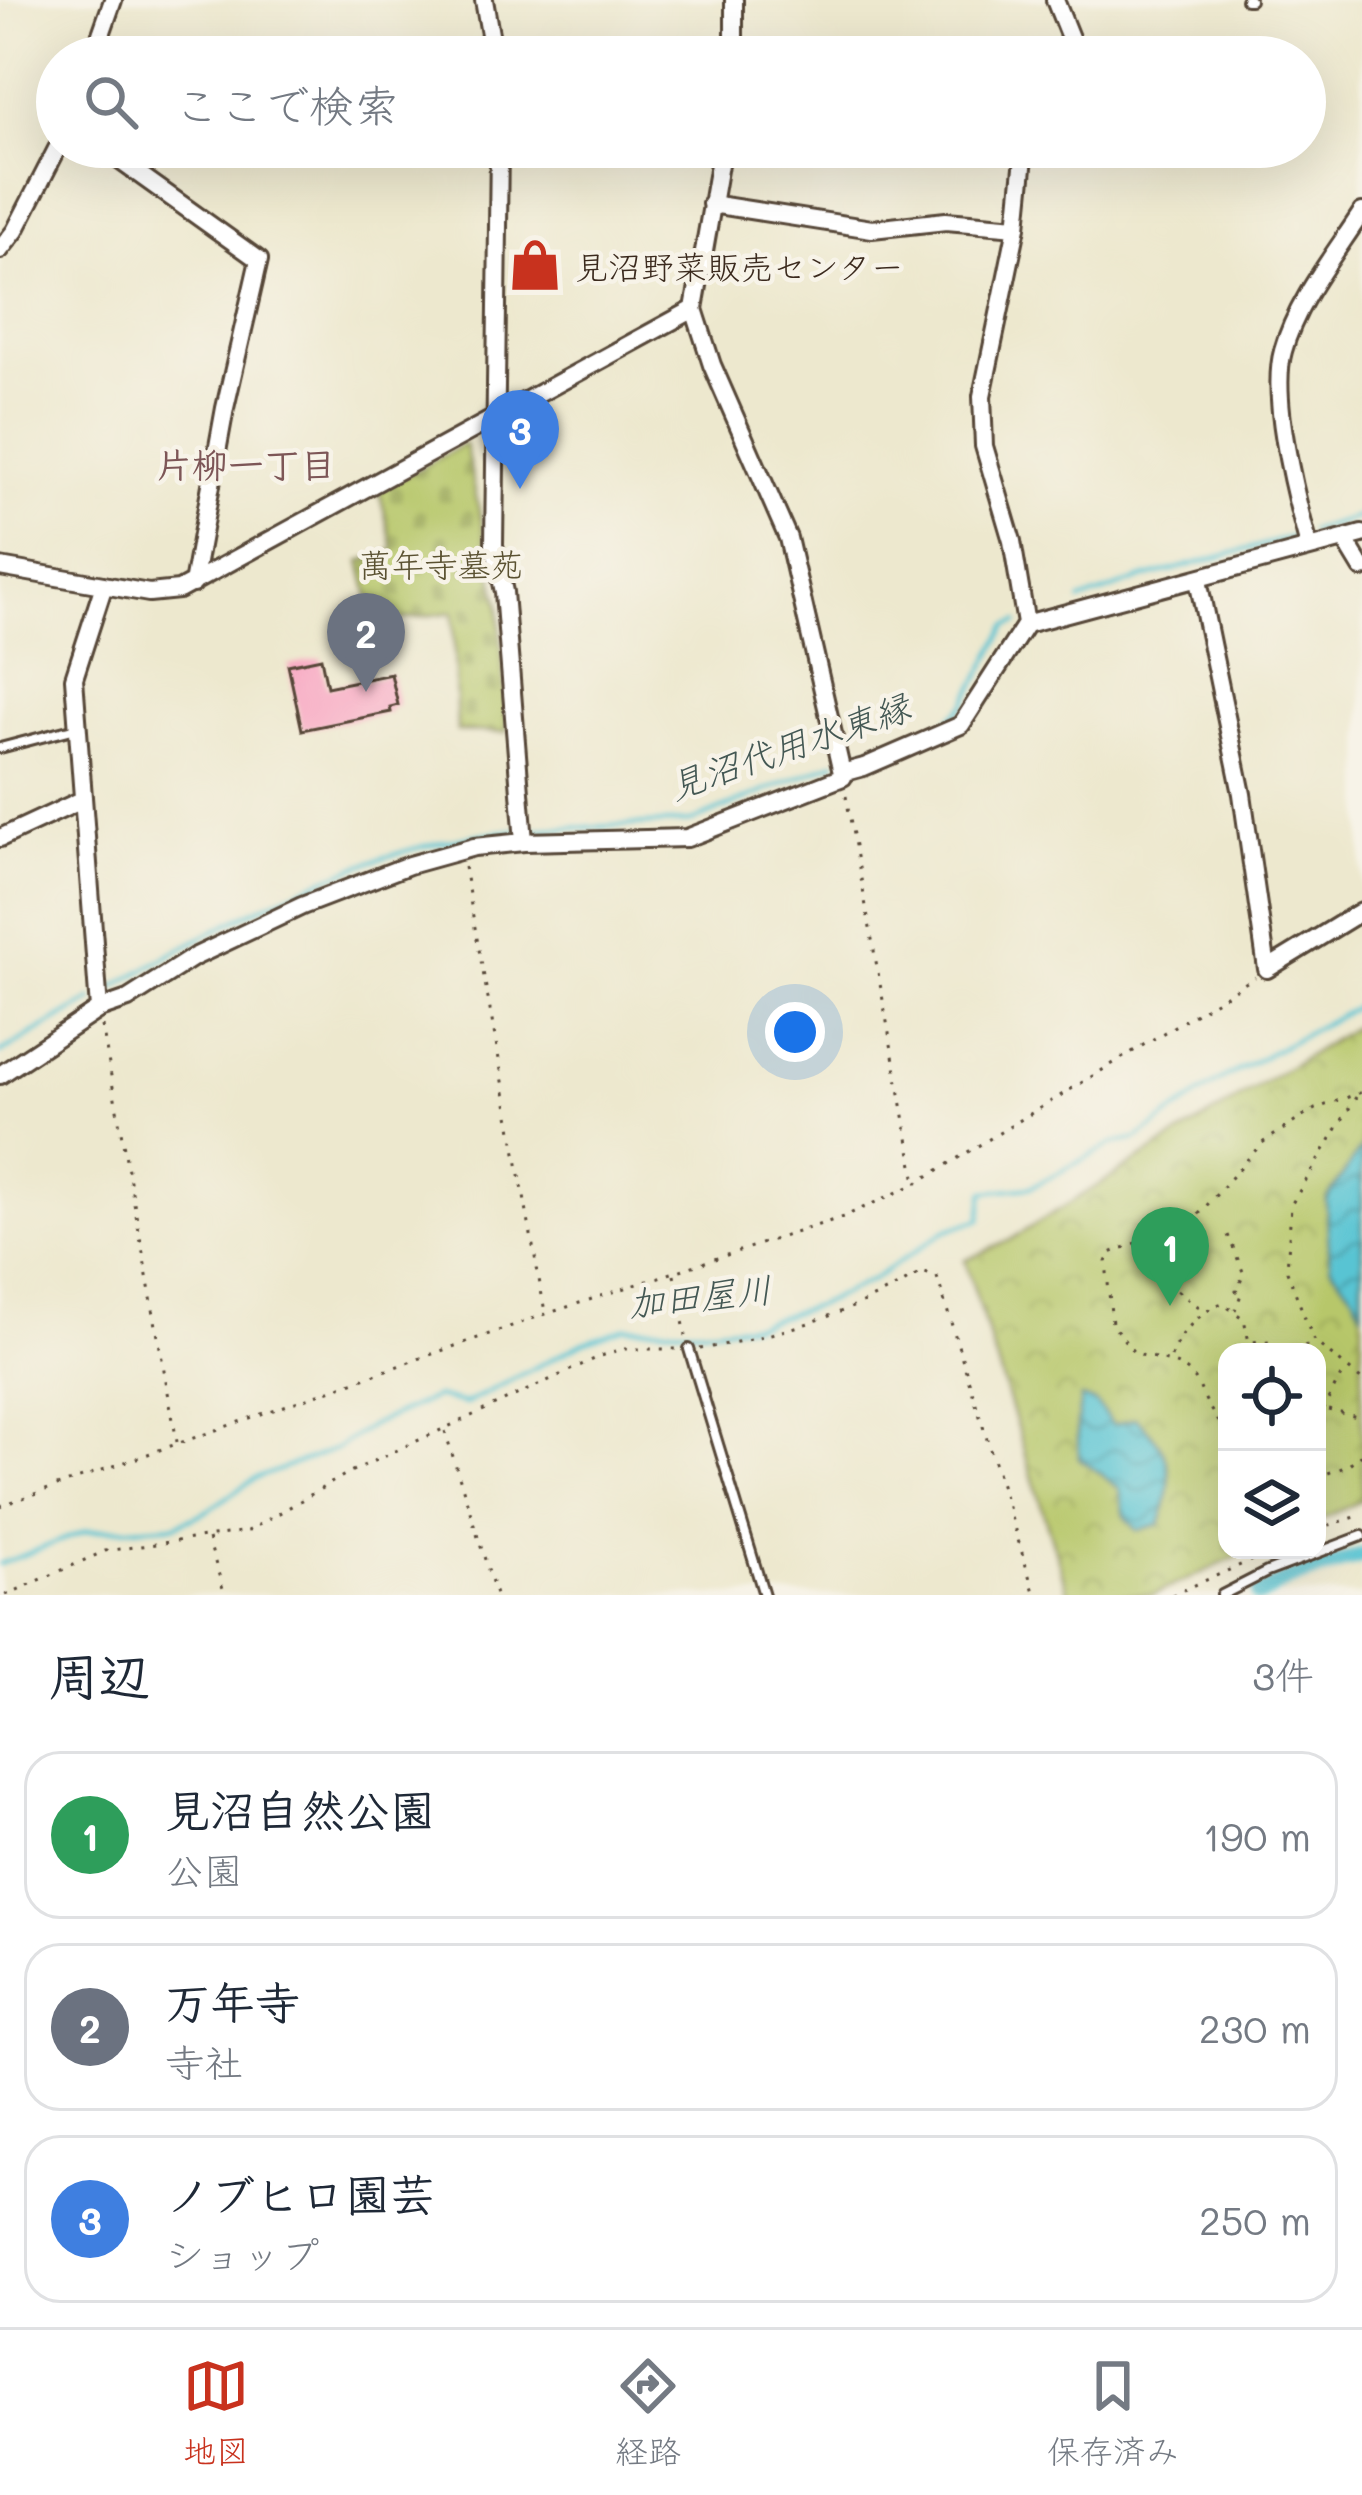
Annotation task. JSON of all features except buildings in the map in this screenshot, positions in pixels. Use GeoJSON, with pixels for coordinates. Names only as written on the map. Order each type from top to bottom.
{"type":"FeatureCollection","features":[{"type":"Feature","properties":{"kind":"street"},"geometry":{"type":"LineString","coordinates":[[100,36],[112,0]]}},
{"type":"Feature","properties":{"kind":"street"},"geometry":{"type":"LineString","coordinates":[[484,0],[490,36]]}},
{"type":"Feature","properties":{"kind":"street"},"geometry":{"type":"LineString","coordinates":[[734,0],[734,36]]}},
{"type":"Feature","properties":{"kind":"street"},"geometry":{"type":"LineString","coordinates":[[1054,0],[1069,36]]}},
{"type":"Feature","properties":{"kind":"street"},"geometry":{"type":"LineString","coordinates":[[0,250],[45,168]]}},
{"type":"Feature","properties":{"kind":"street"},"geometry":{"type":"LineString","coordinates":[[130,168],[259,260],[193,584]]}},
{"type":"Feature","properties":{"kind":"street"},"geometry":{"type":"LineString","coordinates":[[499,168],[494,544],[504,592],[524,842]]}},
{"type":"Feature","properties":{"kind":"street"},"geometry":{"type":"LineString","coordinates":[[718,168],[694,309],[712,365],[788,538],[842,773],[961,725],[1026,624],[1012,541],[985,446],[982,396],[1017,227],[1023,168]]}},
{"type":"Feature","properties":{"kind":"street"},"geometry":{"type":"LineString","coordinates":[[711,204],[872,229],[946,221],[1017,227]]}},
{"type":"Feature","properties":{"kind":"street"},"geometry":{"type":"LineString","coordinates":[[1310,546],[1277,384],[1283,349],[1362,212]]}},
{"type":"Feature","properties":{"kind":"street"},"geometry":{"type":"LineString","coordinates":[[0,567],[149,592],[179,590],[694,309]]}},
{"type":"Feature","properties":{"kind":"street"},"geometry":{"type":"LineString","coordinates":[[1026,624],[1353,537],[1362,568]]}},
{"type":"Feature","properties":{"kind":"street"},"geometry":{"type":"LineString","coordinates":[[1198,580],[1242,794],[1267,969],[1362,911]]}},
{"type":"Feature","properties":{"kind":"street"},"geometry":{"type":"LineString","coordinates":[[99,1009],[74,678],[104,585]]}},
{"type":"Feature","properties":{"kind":"street"},"geometry":{"type":"LineString","coordinates":[[0,1075],[99,1009],[128,999],[194,957],[409,865],[524,842],[687,838],[843,777]]}},
{"type":"Feature","properties":{"kind":"street"},"geometry":{"type":"LineString","coordinates":[[0,838],[82,800]]}},
{"type":"Feature","properties":{"kind":"lane"},"geometry":{"type":"LineString","coordinates":[[0,748],[80,727]]}},
{"type":"Feature","properties":{"kind":"lane"},"geometry":{"type":"LineString","coordinates":[[688,1344],[764,1595]]}},
{"type":"Feature","properties":{"kind":"lane"},"geometry":{"type":"LineString","coordinates":[[1222,1595],[1362,1535]]}},
{"type":"Feature","properties":{"kind":"path"},"geometry":{"type":"LineString","coordinates":[[843,777],[916,1184]]}},
{"type":"Feature","properties":{"kind":"path"},"geometry":{"type":"LineString","coordinates":[[461,851],[546,1314]]}},
{"type":"Feature","properties":{"kind":"path"},"geometry":{"type":"LineString","coordinates":[[0,1506],[546,1314],[843,1217],[916,1184],[1267,969]]}},
{"type":"Feature","properties":{"kind":"path"},"geometry":{"type":"LineString","coordinates":[[99,1009],[178,1443]]}},
{"type":"Feature","properties":{"kind":"path"},"geometry":{"type":"LineString","coordinates":[[1216,1420],[1189,1369],[1173,1360],[1135,1354],[1112,1324],[1106,1262],[1110,1253],[1192,1222],[1262,1143],[1316,1108],[1359,1094]]}},
{"type":"Feature","properties":{"kind":"path"},"geometry":{"type":"LineString","coordinates":[[1359,1094],[1291,1205],[1288,1270],[1314,1342],[1362,1380]]}},
{"type":"Feature","properties":{"kind":"path"},"geometry":{"type":"LineString","coordinates":[[1228,1235],[1244,1274],[1234,1312]]}},
{"type":"Feature","properties":{"kind":"path"},"geometry":{"type":"LineString","coordinates":[[1149,1239],[1158,1272],[1189,1303],[1204,1310]]}},
{"type":"Feature","properties":{"kind":"path"},"geometry":{"type":"LineString","coordinates":[[7,1595],[105,1551],[248,1531],[350,1472],[622,1349],[750,1340],[880,1297],[922,1272],[937,1276],[1035,1595]]}},
{"type":"Feature","properties":{"kind":"path"},"geometry":{"type":"LineString","coordinates":[[674,1273],[688,1344]]}},
{"type":"Feature","properties":{"kind":"path"},"geometry":{"type":"LineString","coordinates":[[1171,1357],[1175,1342],[1192,1329],[1204,1310],[1222,1303],[1244,1319],[1249,1342],[1271,1343]]}},
{"type":"Feature","properties":{"kind":"path"},"geometry":{"type":"LineString","coordinates":[[1346,1367],[1326,1409],[1362,1418]]}},
{"type":"Feature","properties":{"kind":"path"},"geometry":{"type":"LineString","coordinates":[[444,1428],[496,1595]]}},
{"type":"Feature","properties":{"kind":"path"},"geometry":{"type":"LineString","coordinates":[[1326,1474],[1362,1454]]}},
{"type":"Feature","properties":{"kind":"path"},"geometry":{"type":"LineString","coordinates":[[1326,1526],[1362,1515]]}},
{"type":"Feature","properties":{"kind":"path"},"geometry":{"type":"LineString","coordinates":[[208,1539],[225,1595]]}},
{"type":"Feature","properties":{"kind":"path"},"geometry":{"type":"LineString","coordinates":[[1172,1595],[1251,1559]]}},
{"type":"Feature","properties":{"kind":"green space","name":"萬年寺墓苑"},"geometry":{"type":"Polygon","coordinates":[[[465,444],[499,603],[507,732],[457,731],[453,612],[376,623],[361,561],[394,550],[379,490],[465,444]]]}},
{"type":"Feature","properties":{"kind":"green space"},"geometry":{"type":"Polygon","coordinates":[[[1362,1022],[1362,1500],[1326,1517],[1326,1343],[1218,1343],[1218,1559],[1232,1559],[1153,1595],[1069,1595],[965,1260],[1010,1240],[1362,1022]]]}},
{"type":"Feature","properties":{"kind":"water"},"geometry":{"type":"Polygon","coordinates":[[[1362,1147],[1362,1313],[1330,1266],[1326,1200],[1362,1147]]]}},
{"type":"Feature","properties":{"kind":"water"},"geometry":{"type":"Polygon","coordinates":[[[1081,1398],[1096,1403],[1113,1425],[1136,1418],[1158,1443],[1169,1479],[1160,1525],[1138,1531],[1125,1516],[1119,1488],[1079,1458],[1081,1398]]]}},
{"type":"Feature","properties":{"kind":"waterway","name":"見沼代用水東縁"},"geometry":{"type":"LineString","coordinates":[[1310,531],[1362,516]]}},
{"type":"Feature","properties":{"kind":"waterway","name":"見沼代用水東縁"},"geometry":{"type":"LineString","coordinates":[[1080,601],[1140,579],[1299,535]]}},
{"type":"Feature","properties":{"kind":"waterway","name":"見沼代用水東縁"},"geometry":{"type":"LineString","coordinates":[[942,726],[964,705],[1007,626],[1018,622]]}},
{"type":"Feature","properties":{"kind":"waterway","name":"見沼代用水東縁"},"geometry":{"type":"LineString","coordinates":[[846,758],[926,731]]}},
{"type":"Feature","properties":{"kind":"waterway","name":"見沼代用水東縁"},"geometry":{"type":"LineString","coordinates":[[528,830],[691,822],[835,762]]}},
{"type":"Feature","properties":{"kind":"waterway","name":"見沼代用水東縁"},"geometry":{"type":"LineString","coordinates":[[102,994],[250,912],[353,868],[461,838],[517,830]]}},
{"type":"Feature","properties":{"kind":"waterway","name":"見沼代用水東縁"},"geometry":{"type":"LineString","coordinates":[[0,1053],[92,1000]]}},
{"type":"Feature","properties":{"kind":"waterway","name":"加田屋川"},"geometry":{"type":"LineString","coordinates":[[0,1564],[86,1531],[176,1525],[207,1511],[254,1479],[336,1449],[371,1425],[436,1397],[465,1404],[584,1342],[626,1327],[708,1329],[756,1324],[818,1305],[872,1280],[945,1231],[981,1219],[984,1192],[1031,1187],[1113,1144],[1137,1139],[1217,1082],[1362,1003]]}},
{"type":"Feature","properties":{"kind":"waterway","name":"見沼代用水東縁"},"geometry":{"type":"LineString","coordinates":[[1259,1595],[1362,1555]]}},
{"type":"Feature","properties":{"kind":"place","name":"見沼野菜販売センター"},"geometry":{"type":"Point","coordinates":[535,265]}},
{"type":"Feature","properties":{"kind":"place","name":"ノブヒロ園芸"},"geometry":{"type":"Point","coordinates":[520,489]}},
{"type":"Feature","properties":{"kind":"place","name":"万年寺"},"geometry":{"type":"Point","coordinates":[366,692]}},
{"type":"Feature","properties":{"kind":"place","name":"見沼自然公園"},"geometry":{"type":"Point","coordinates":[1170,1306]}},
{"type":"Feature","properties":{"kind":"district","name":"片柳一丁目"},"geometry":{"type":"Point","coordinates":[246,463]}}]}
